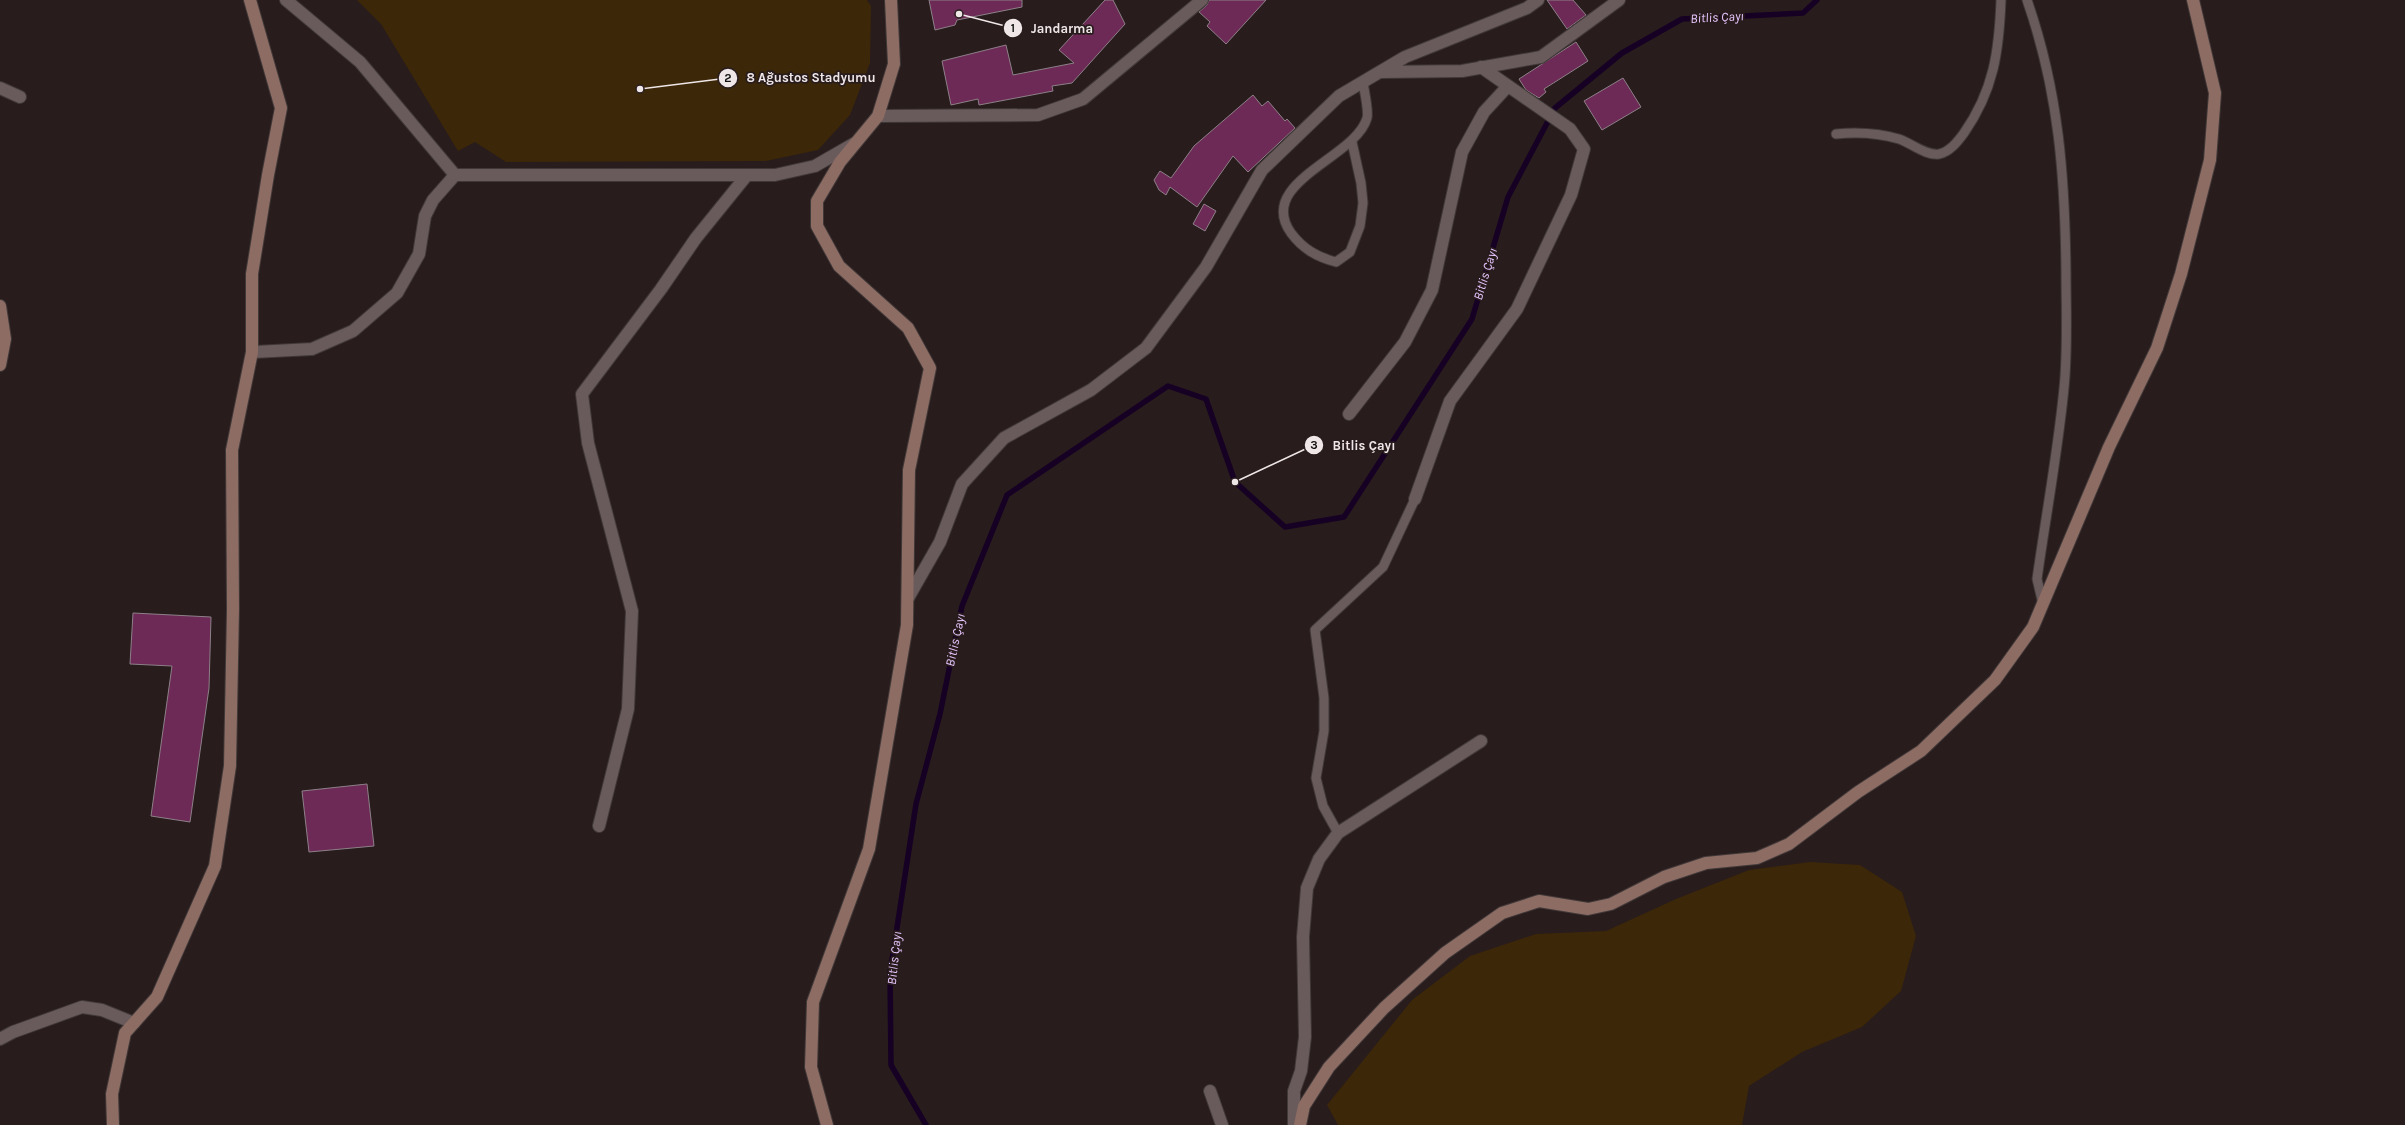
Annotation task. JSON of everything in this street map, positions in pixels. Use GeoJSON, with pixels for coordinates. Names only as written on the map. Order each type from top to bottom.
{"type":"FeatureCollection","features":[{"type":"Feature","properties":{"kind":"street"},"geometry":{"type":"LineString","coordinates":[[113,1125],[112,1094],[125,1033],[157,997],[215,866],[230,766],[233,610],[232,450],[252,352],[252,274],[268,175],[281,108],[250,0]]}},
{"type":"Feature","properties":{"kind":"street"},"geometry":{"type":"LineString","coordinates":[[286,0],[360,62],[455,175]]}},
{"type":"Feature","properties":{"kind":"street"},"geometry":{"type":"LineString","coordinates":[[827,1125],[811,1066],[813,1002],[869,849],[907,625],[909,470],[930,368],[908,328],[839,266],[817,226],[817,201],[840,162],[878,116],[894,64],[891,0]]}},
{"type":"Feature","properties":{"kind":"street"},"geometry":{"type":"LineString","coordinates":[[878,116],[1038,115],[1083,99],[1202,0]]}},
{"type":"Feature","properties":{"kind":"street"},"geometry":{"type":"LineString","coordinates":[[908,598],[940,542],[962,484],[1004,438],[1091,390],[1146,348],[1206,267],[1262,170],[1339,96],[1405,57],[1527,8],[1538,0]]}},
{"type":"Feature","properties":{"kind":"street"},"geometry":{"type":"LineString","coordinates":[[1380,72],[1462,71],[1541,57],[1619,0]]}},
{"type":"Feature","properties":{"kind":"street"},"geometry":{"type":"LineString","coordinates":[[1300,1125],[1304,1106],[1329,1067],[1384,1008],[1451,949],[1502,913],[1538,901],[1588,909],[1611,904],[1664,877],[1706,863],[1758,858],[1789,844],[1858,792],[1921,751],[1995,680],[2033,627],[2109,447],[2157,348],[2181,274],[2210,160],[2215,93],[2193,0]]}},
{"type":"Feature","properties":{"kind":"street"},"geometry":{"type":"LineString","coordinates":[[1415,499],[1450,401],[1517,309],[1571,195],[1584,149],[1570,129],[1481,67]]}},
{"type":"Feature","properties":{"kind":"street"},"geometry":{"type":"LineString","coordinates":[[1349,414],[1405,342],[1432,290],[1462,152],[1484,112],[1508,86]]}},
{"type":"Feature","properties":{"kind":"street"},"geometry":{"type":"LineString","coordinates":[[0,88],[20,97]]}},
{"type":"Feature","properties":{"kind":"street"},"geometry":{"type":"LineString","coordinates":[[252,352],[312,349],[353,331],[397,293],[419,254],[425,216],[433,200],[455,175],[775,175],[814,166],[857,142]]}},
{"type":"Feature","properties":{"kind":"street"},"geometry":{"type":"LineString","coordinates":[[599,826],[628,709],[632,611],[588,443],[582,394],[657,295],[696,238],[747,175]]}},
{"type":"Feature","properties":{"kind":"street"},"geometry":{"type":"LineString","coordinates":[[0,306],[4,339],[0,365]]}},
{"type":"Feature","properties":{"kind":"street"},"geometry":{"type":"LineString","coordinates":[[1294,1125],[1294,1091],[1301,1071],[1304,1037],[1303,937],[1307,888],[1319,859],[1338,833],[1481,741]]}},
{"type":"Feature","properties":{"kind":"street"},"geometry":{"type":"LineString","coordinates":[[0,1039],[13,1032],[82,1007],[102,1010],[134,1022]]}},
{"type":"Feature","properties":{"kind":"street"},"geometry":{"type":"LineString","coordinates":[[1210,1092],[1222,1125]]}},
{"type":"Feature","properties":{"kind":"lane"},"geometry":{"type":"LineString","coordinates":[[1836,134],[1857,133],[1884,135],[1915,146],[1929,153],[1939,154],[1955,145],[1987,92],[1994,72],[2000,31],[2000,0]]}},
{"type":"Feature","properties":{"kind":"lane"},"geometry":{"type":"LineString","coordinates":[[2027,0],[2040,35],[2052,87],[2060,141],[2065,203],[2066,314],[2064,387],[2037,579],[2043,604]]}},
{"type":"Feature","properties":{"kind":"lane"},"geometry":{"type":"LineString","coordinates":[[1352,142],[1361,183],[1363,203],[1360,226],[1350,252],[1336,262],[1319,258],[1299,243],[1284,222],[1284,207],[1299,180],[1352,142],[1367,118],[1363,82]]}},
{"type":"Feature","properties":{"kind":"lane"},"geometry":{"type":"LineString","coordinates":[[1338,833],[1323,806],[1316,778],[1324,731],[1324,698],[1316,630],[1383,567],[1415,499]]}},
{"type":"Feature","properties":{"kind":"shaded area"},"geometry":{"type":"Polygon","coordinates":[[[357,0],[867,0],[871,6],[870,63],[850,115],[818,150],[766,161],[506,162],[475,142],[458,151],[381,24],[357,0]]]}},
{"type":"Feature","properties":{"kind":"shaded area"},"geometry":{"type":"Polygon","coordinates":[[[1810,862],[1860,865],[1902,892],[1916,936],[1901,991],[1862,1027],[1802,1052],[1749,1086],[1742,1125],[1338,1125],[1327,1105],[1412,1000],[1470,956],[1536,934],[1606,931],[1676,899],[1749,870],[1810,862]]]}},
{"type":"Feature","properties":{"kind":"building"},"geometry":{"type":"Polygon","coordinates":[[[929,0],[1022,0],[1022,7],[957,20],[955,25],[935,30],[929,0]]]}},
{"type":"Feature","properties":{"kind":"building"},"geometry":{"type":"Polygon","coordinates":[[[1105,0],[1113,0],[1125,24],[1072,83],[1052,86],[1053,91],[979,105],[978,99],[951,105],[942,61],[1006,45],[1013,75],[1074,63],[1059,50],[1105,0]]]}},
{"type":"Feature","properties":{"kind":"building"},"geometry":{"type":"Polygon","coordinates":[[[1209,0],[1266,0],[1226,44],[1207,26],[1210,22],[1199,12],[1207,5],[1209,0]]]}},
{"type":"Feature","properties":{"kind":"building"},"geometry":{"type":"Polygon","coordinates":[[[1547,0],[1573,0],[1586,15],[1567,29],[1547,0]]]}},
{"type":"Feature","properties":{"kind":"building"},"geometry":{"type":"Polygon","coordinates":[[[1576,42],[1588,61],[1544,89],[1546,92],[1539,98],[1526,90],[1519,79],[1576,42]]]}},
{"type":"Feature","properties":{"kind":"building"},"geometry":{"type":"Polygon","coordinates":[[[1623,78],[1641,107],[1602,130],[1584,101],[1623,78]]]}},
{"type":"Feature","properties":{"kind":"building"},"geometry":{"type":"Polygon","coordinates":[[[1253,95],[1262,106],[1268,101],[1285,121],[1287,119],[1295,128],[1248,172],[1233,156],[1197,207],[1170,187],[1166,195],[1159,190],[1154,180],[1160,171],[1171,178],[1194,146],[1253,95]]]}},
{"type":"Feature","properties":{"kind":"building"},"geometry":{"type":"Polygon","coordinates":[[[1204,204],[1216,211],[1205,231],[1193,224],[1204,204]]]}},
{"type":"Feature","properties":{"kind":"building"},"geometry":{"type":"Polygon","coordinates":[[[133,613],[211,617],[209,688],[190,822],[151,816],[172,666],[130,664],[133,613]]]}},
{"type":"Feature","properties":{"kind":"building"},"geometry":{"type":"Polygon","coordinates":[[[367,784],[374,846],[309,852],[302,791],[367,784]]]}},
{"type":"Feature","properties":{"kind":"waterway","name":"Bitlis Çayı"},"geometry":{"type":"LineString","coordinates":[[926,1125],[891,1065],[890,973],[916,804],[940,714],[962,606],[1007,495],[1168,386],[1206,399],[1235,482],[1285,527],[1344,517],[1472,319],[1508,197],[1555,108],[1622,53],[1682,19],[1803,13],[1817,0]]}},
{"type":"Feature","properties":{"kind":"place","name":"Jandarma"},"geometry":{"type":"Point","coordinates":[959,14]}},
{"type":"Feature","properties":{"kind":"place","name":"8 Ağustos Stadyumu"},"geometry":{"type":"Point","coordinates":[640,89]}},
{"type":"Feature","properties":{"kind":"place","name":"Bitlis Çayı"},"geometry":{"type":"Point","coordinates":[1235,482]}}]}
